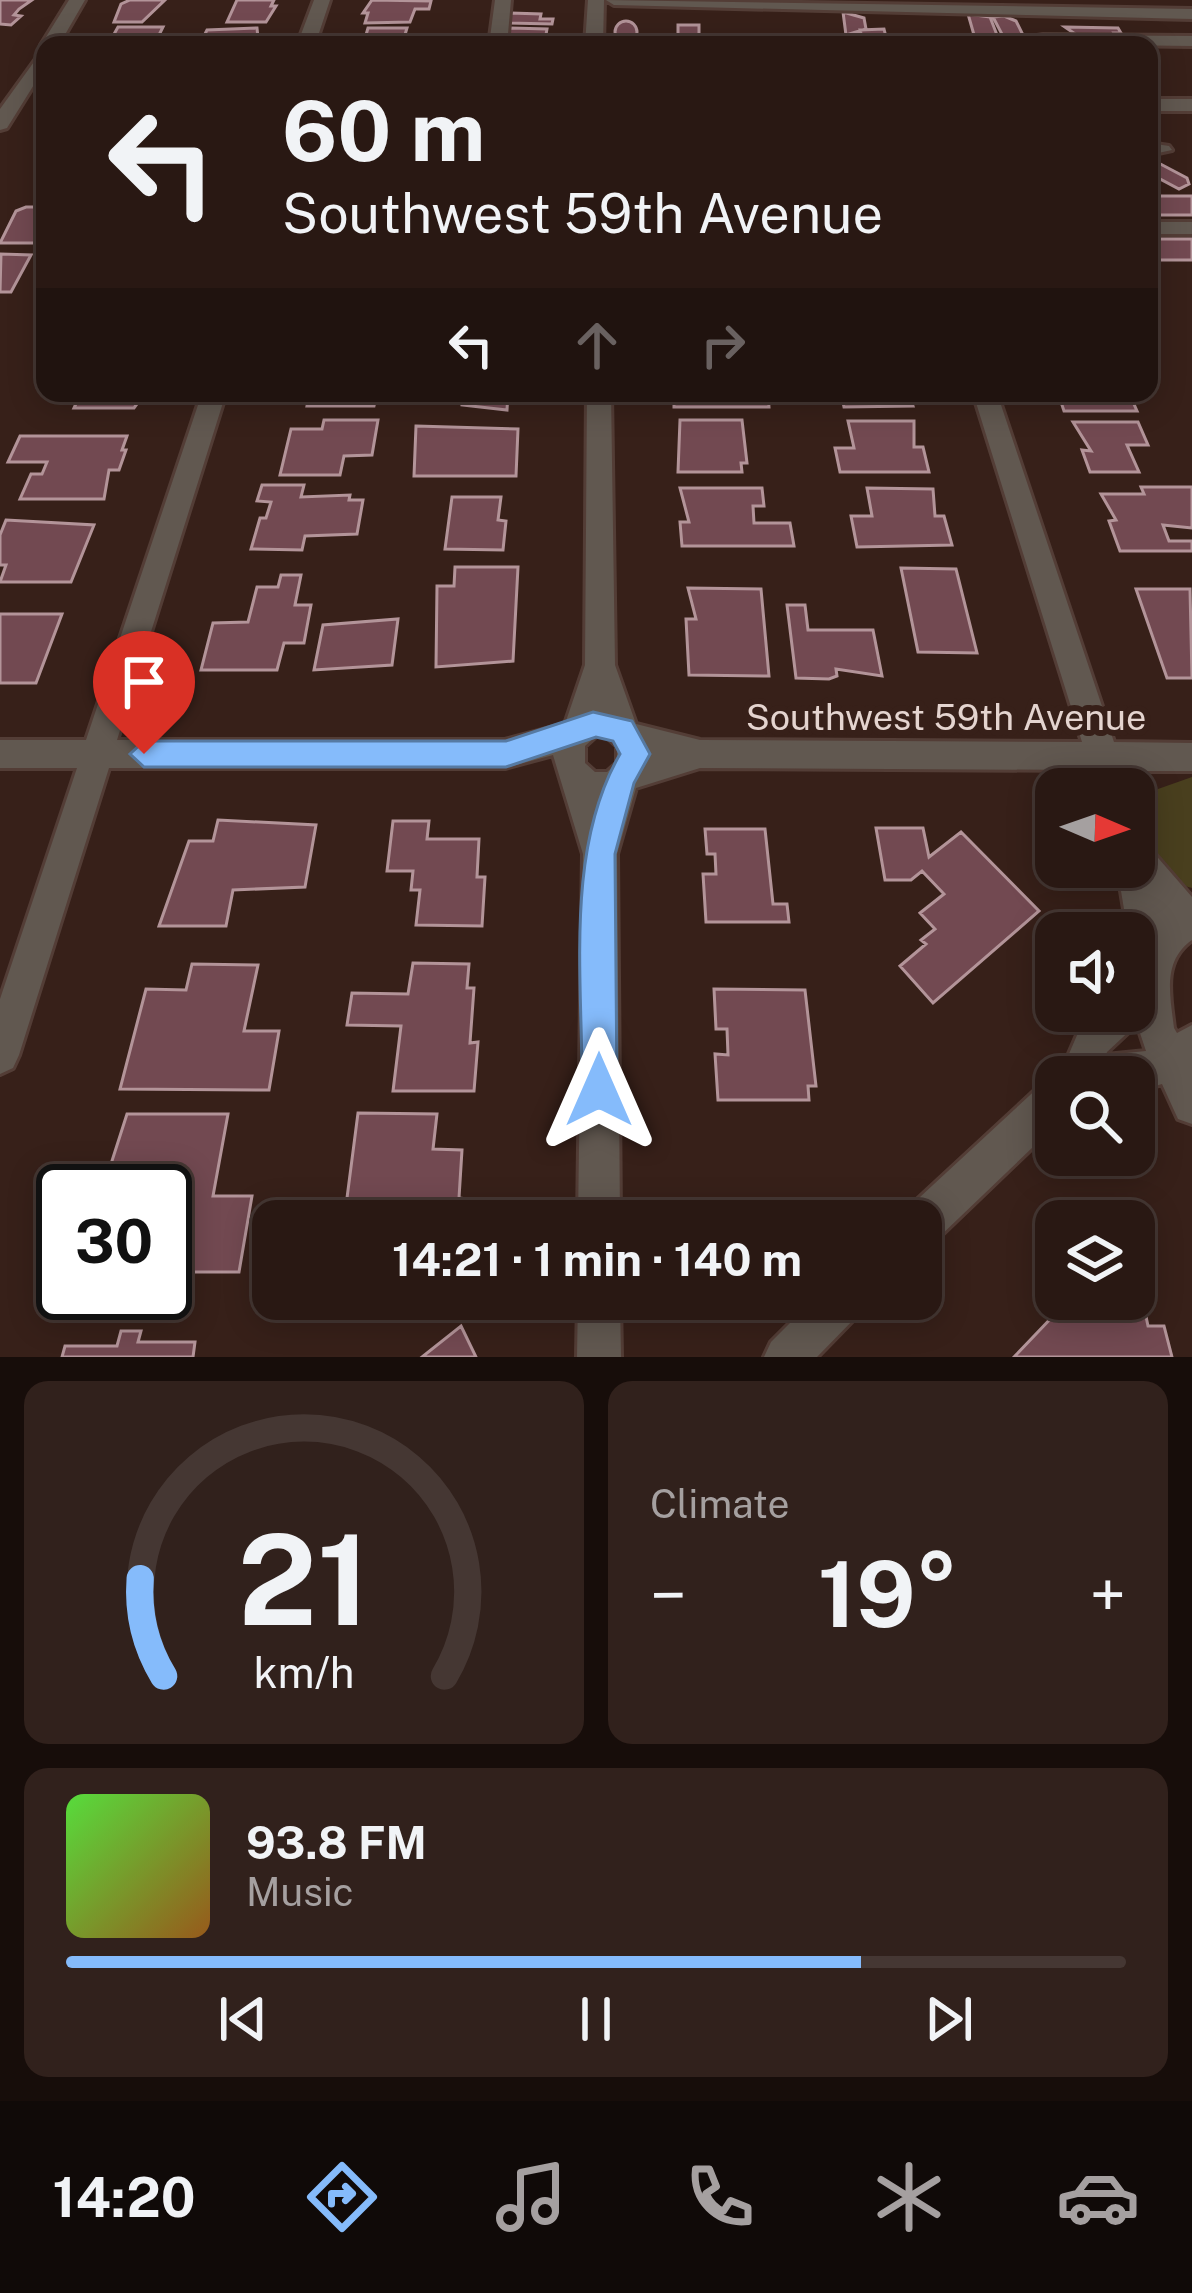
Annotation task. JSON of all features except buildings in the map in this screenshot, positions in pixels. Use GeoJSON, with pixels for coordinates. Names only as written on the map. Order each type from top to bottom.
{"type":"FeatureCollection","features":[{"type":"Feature","properties":{"kind":"street"},"geometry":{"type":"LineString","coordinates":[[55,36],[77,0]]}},
{"type":"Feature","properties":{"kind":"street"},"geometry":{"type":"LineString","coordinates":[[309,36],[322,0]]}},
{"type":"Feature","properties":{"kind":"street"},"geometry":{"type":"LineString","coordinates":[[499,36],[503,0]]}},
{"type":"Feature","properties":{"kind":"street"},"geometry":{"type":"LineString","coordinates":[[594,36],[596,0]]}},
{"type":"Feature","properties":{"kind":"street"},"geometry":{"type":"LineString","coordinates":[[614,0],[1192,14]]}},
{"type":"Feature","properties":{"kind":"street"},"geometry":{"type":"LineString","coordinates":[[1034,12],[1040,36]]}},
{"type":"Feature","properties":{"kind":"street"},"geometry":{"type":"LineString","coordinates":[[1158,41],[1192,41]]}},
{"type":"Feature","properties":{"kind":"street"},"geometry":{"type":"LineString","coordinates":[[0,124],[6,106],[36,65]]}},
{"type":"Feature","properties":{"kind":"street"},"geometry":{"type":"LineString","coordinates":[[1158,104],[1192,105]]}},
{"type":"Feature","properties":{"kind":"street"},"geometry":{"type":"LineString","coordinates":[[6,106],[36,105]]}},
{"type":"Feature","properties":{"kind":"street"},"geometry":{"type":"LineString","coordinates":[[1158,228],[1192,228]]}},
{"type":"Feature","properties":{"kind":"street"},"geometry":{"type":"LineString","coordinates":[[0,1055],[211,402]]}},
{"type":"Feature","properties":{"kind":"street"},"geometry":{"type":"LineString","coordinates":[[599,402],[599,665],[566,752],[600,854]]}},
{"type":"Feature","properties":{"kind":"street"},"geometry":{"type":"LineString","coordinates":[[988,402],[1106,768]]}},
{"type":"Feature","properties":{"kind":"street"},"geometry":{"type":"LineString","coordinates":[[599,665],[635,754],[600,854],[599,1200]]}},
{"type":"Feature","properties":{"kind":"street"},"geometry":{"type":"LineString","coordinates":[[0,754],[506,754],[605,724],[625,732]]}},
{"type":"Feature","properties":{"kind":"street","name":"Southwest 59th Avenue"},"geometry":{"type":"LineString","coordinates":[[625,732],[700,754],[1192,757]]}},
{"type":"Feature","properties":{"kind":"street"},"geometry":{"type":"LineString","coordinates":[[506,754],[599,786],[623,778]]}},
{"type":"Feature","properties":{"kind":"street","name":"Southwest 59th Avenue"},"geometry":{"type":"LineString","coordinates":[[623,778],[700,754]]}},
{"type":"Feature","properties":{"kind":"street"},"geometry":{"type":"LineString","coordinates":[[1126,1056],[1158,1018],[1187,923],[1155,881]]}},
{"type":"Feature","properties":{"kind":"street"},"geometry":{"type":"LineString","coordinates":[[1137,888],[1158,1018],[1192,1106]]}},
{"type":"Feature","properties":{"kind":"street"},"geometry":{"type":"LineString","coordinates":[[1085,1056],[1094,1039],[1158,1018]]}},
{"type":"Feature","properties":{"kind":"street"},"geometry":{"type":"LineString","coordinates":[[942,1205],[1035,1117]]}},
{"type":"Feature","properties":{"kind":"street"},"geometry":{"type":"LineString","coordinates":[[599,1320],[599,1357]]}},
{"type":"Feature","properties":{"kind":"street"},"geometry":{"type":"LineString","coordinates":[[786,1357],[823,1320]]}},
{"type":"Feature","properties":{"kind":"shaded area"},"geometry":{"type":"Polygon","coordinates":[[[1192,777],[1192,888],[1177,882],[1155,859],[1158,789],[1192,777]]]}},
{"type":"Feature","properties":{"kind":"route"},"geometry":{"type":"LineString","coordinates":[[144,754],[506,754],[573,736],[593,724],[622,730],[635,754],[621,780],[600,854],[599,1090]]}}]}
